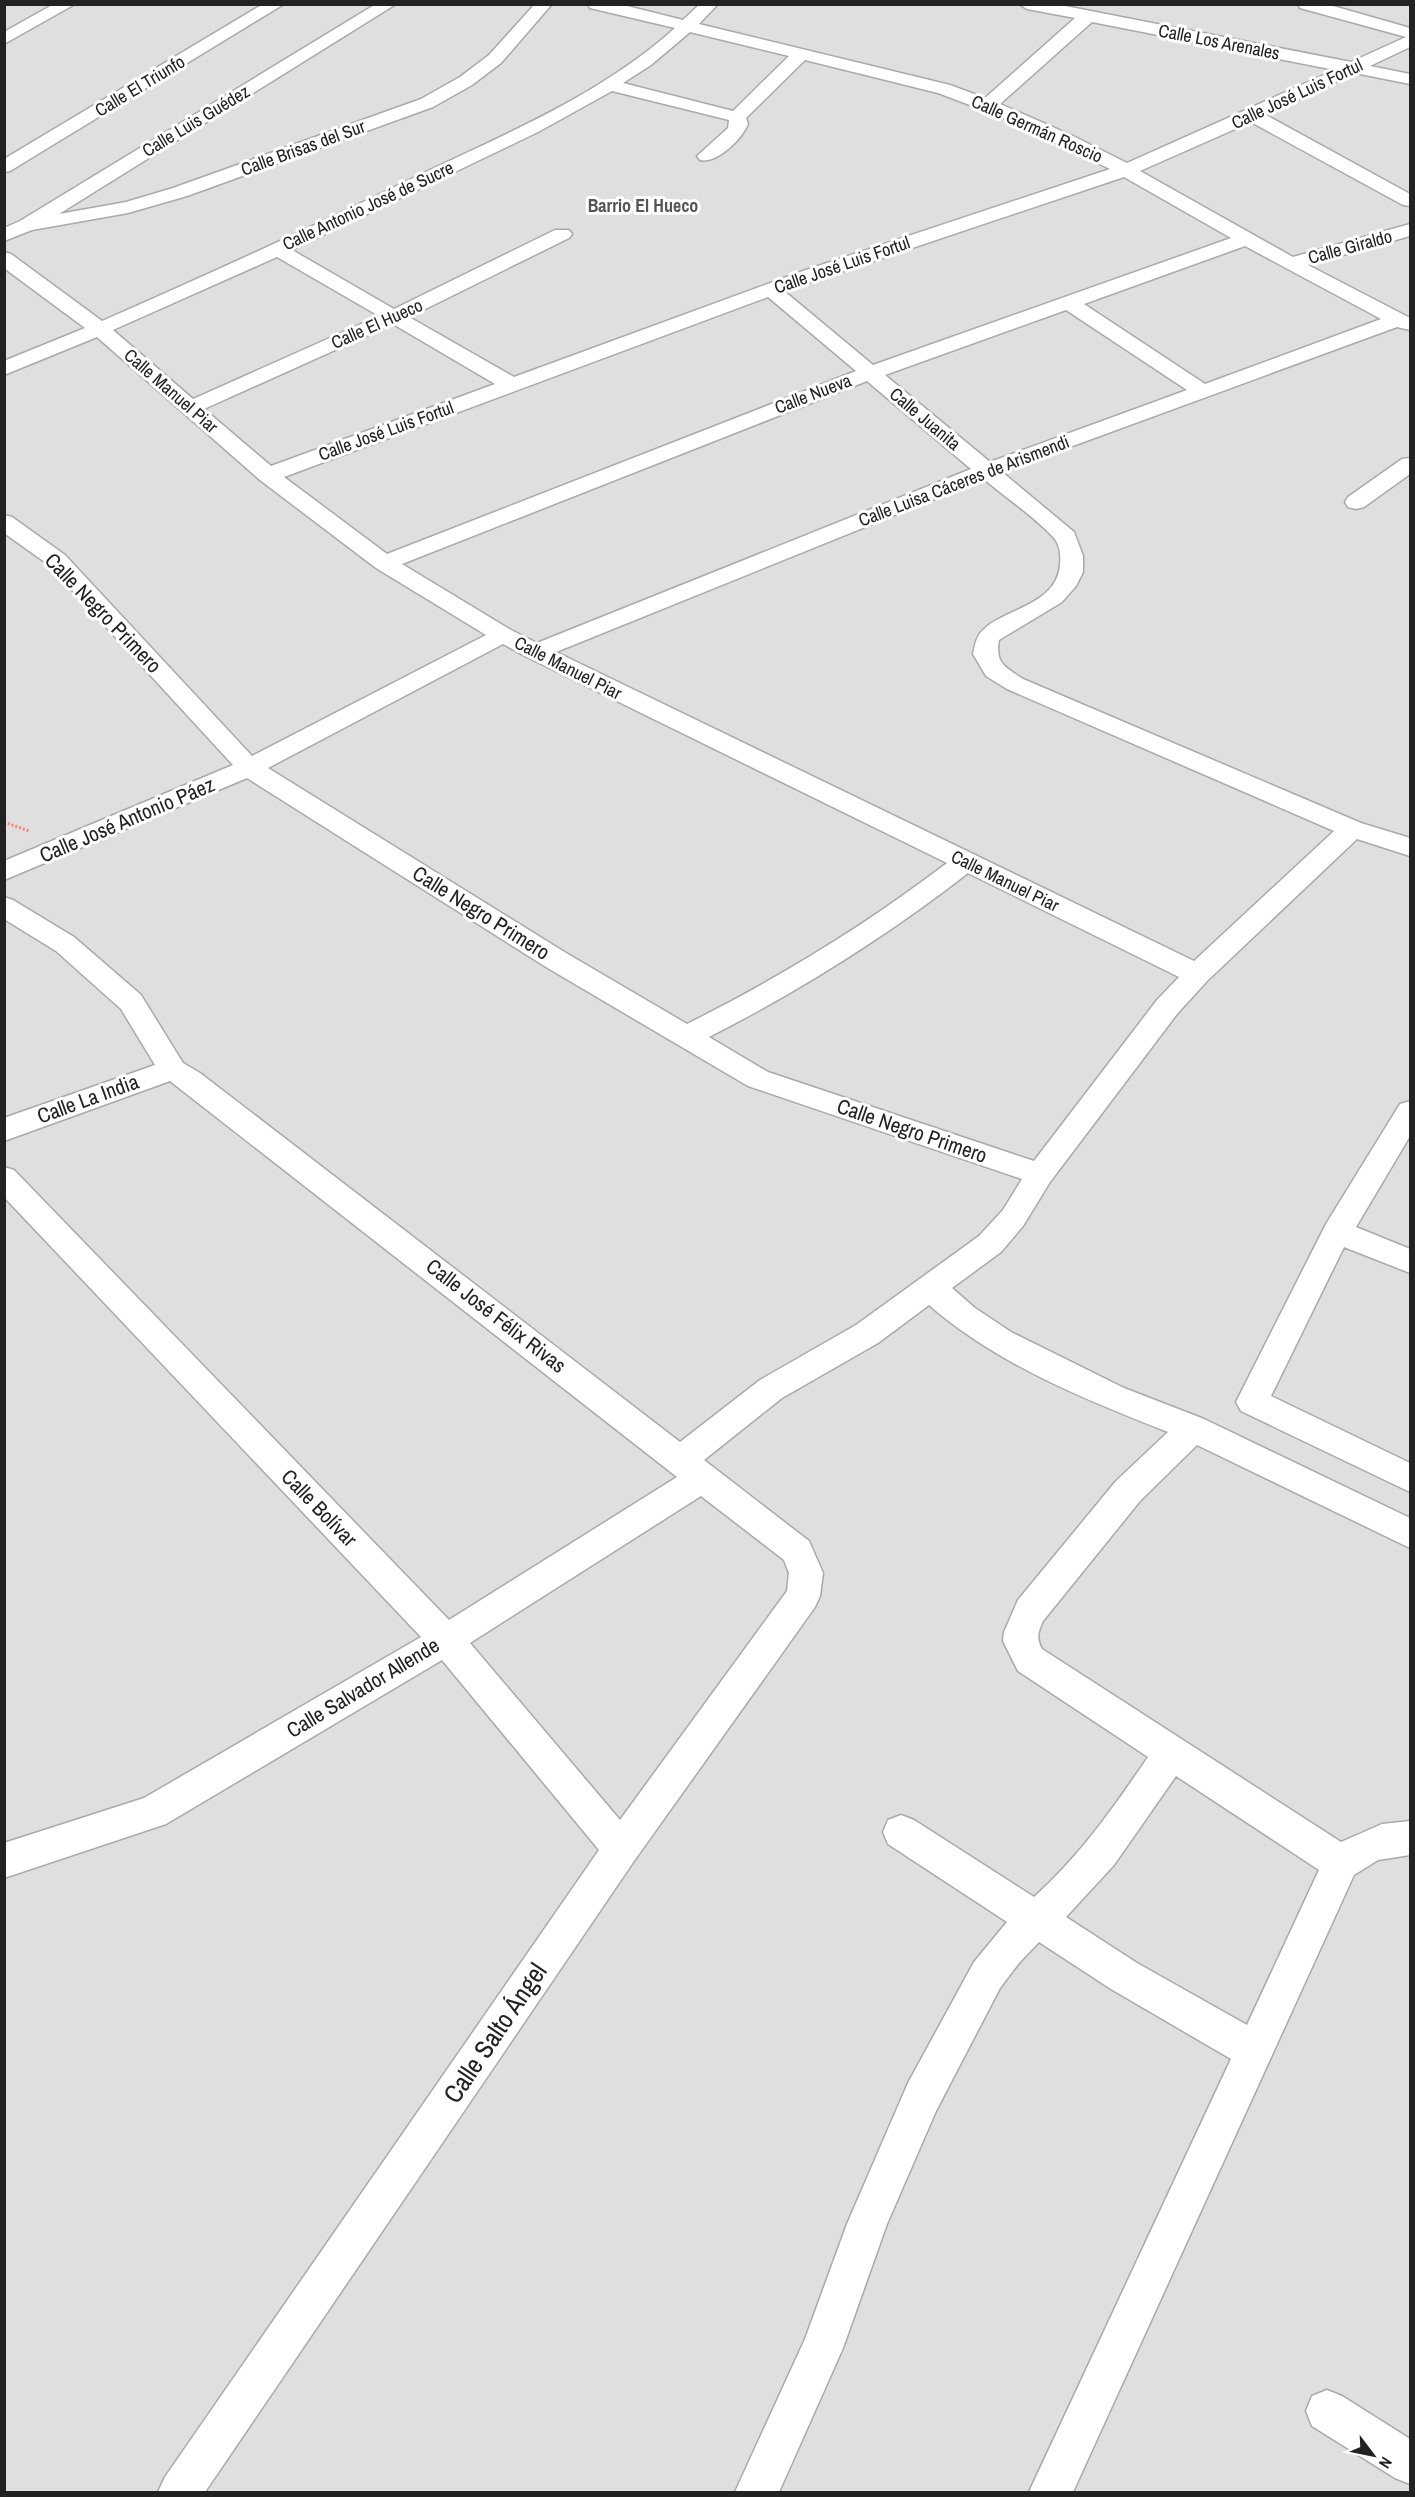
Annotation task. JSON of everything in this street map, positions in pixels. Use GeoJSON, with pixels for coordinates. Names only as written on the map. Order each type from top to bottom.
{"type":"FeatureCollection","features":[{"type":"Feature","properties":{"kind":"street"},"geometry":{"type":"LineString","coordinates":[[4,39],[67,4]]}},
{"type":"Feature","properties":{"kind":"street","name":"Calle El Triunfo"},"geometry":{"type":"LineString","coordinates":[[4,167],[276,4]]}},
{"type":"Feature","properties":{"kind":"street","name":"Calle Luis Guédez"},"geometry":{"type":"LineString","coordinates":[[4,235],[27,225],[387,4]]}},
{"type":"Feature","properties":{"kind":"street","name":"Calle Brisas del Sur"},"geometry":{"type":"LineString","coordinates":[[27,225],[128,207],[249,168],[427,103],[466,81],[495,59],[544,4]]}},
{"type":"Feature","properties":{"kind":"street","name":"Calle Germán Roscio"},"geometry":{"type":"LineString","coordinates":[[596,4],[944,89],[989,104],[1127,170],[1290,264],[1404,323]]}},
{"type":"Feature","properties":{"kind":"street","name":"Calle Antonio José de Sucre"},"geometry":{"type":"LineString","coordinates":[[4,369],[100,329],[277,249],[493,147],[610,85],[688,27],[710,4]]}},
{"type":"Feature","properties":{"kind":"street","name":"Calle Los Arenales"},"geometry":{"type":"LineString","coordinates":[[1027,4],[1410,80]]}},
{"type":"Feature","properties":{"kind":"street"},"geometry":{"type":"LineString","coordinates":[[1306,4],[1410,33]]}},
{"type":"Feature","properties":{"kind":"street"},"geometry":{"type":"LineString","coordinates":[[989,104],[1088,16]]}},
{"type":"Feature","properties":{"kind":"street","name":"Calle José Luis Fortul"},"geometry":{"type":"LineString","coordinates":[[268,475],[771,290],[1127,170],[1252,115],[1410,41]]}},
{"type":"Feature","properties":{"kind":"street"},"geometry":{"type":"LineString","coordinates":[[737,117],[801,54]]}},
{"type":"Feature","properties":{"kind":"street"},"geometry":{"type":"LineString","coordinates":[[610,85],[737,117]]}},
{"type":"Feature","properties":{"kind":"street"},"geometry":{"type":"LineString","coordinates":[[1252,115],[1410,201]]}},
{"type":"Feature","properties":{"kind":"street"},"geometry":{"type":"LineString","coordinates":[[706,156],[736,131],[739,124],[737,117]]}},
{"type":"Feature","properties":{"kind":"street"},"geometry":{"type":"LineString","coordinates":[[88,187],[128,207]]}},
{"type":"Feature","properties":{"kind":"street","name":"Calle Giraldo"},"geometry":{"type":"LineString","coordinates":[[1290,264],[1410,230]]}},
{"type":"Feature","properties":{"kind":"street","name":"Calle El Hueco"},"geometry":{"type":"LineString","coordinates":[[189,408],[393,317],[562,234]]}},
{"type":"Feature","properties":{"kind":"street","name":"Calle Nueva"},"geometry":{"type":"LineString","coordinates":[[384,563],[871,373],[1248,238]]}},
{"type":"Feature","properties":{"kind":"street"},"geometry":{"type":"LineString","coordinates":[[277,249],[512,384]]}},
{"type":"Feature","properties":{"kind":"street","name":"Calle Manuel Piar"},"geometry":{"type":"LineString","coordinates":[[4,258],[100,329],[268,475],[384,563],[503,635],[1197,974]]}},
{"type":"Feature","properties":{"kind":"street","name":"Calle Juanita"},"geometry":{"type":"LineString","coordinates":[[771,290],[1066,537],[1073,557],[1073,568],[1065,587],[1047,603],[993,633],[988,639],[985,654],[994,671],[1010,681],[1352,829]]}},
{"type":"Feature","properties":{"kind":"street"},"geometry":{"type":"LineString","coordinates":[[1068,302],[1202,391]]}},
{"type":"Feature","properties":{"kind":"street","name":"Calle Luisa Cáceres de Arismendi"},"geometry":{"type":"LineString","coordinates":[[535,652],[985,471],[1202,391],[1404,323]]}},
{"type":"Feature","properties":{"kind":"street"},"geometry":{"type":"LineString","coordinates":[[1356,502],[1410,464]]}},
{"type":"Feature","properties":{"kind":"street","name":"Calle Negro Primero"},"geometry":{"type":"LineString","coordinates":[[4,522],[57,560],[249,768],[556,960],[758,1079],[1040,1174]]}},
{"type":"Feature","properties":{"kind":"street"},"geometry":{"type":"LineString","coordinates":[[249,768],[503,635]]}},
{"type":"Feature","properties":{"kind":"street","name":"Calle José Antonio Páez"},"geometry":{"type":"LineString","coordinates":[[4,871],[249,768]]}},
{"type":"Feature","properties":{"kind":"street"},"geometry":{"type":"LineString","coordinates":[[1352,829],[1410,847]]}},
{"type":"Feature","properties":{"kind":"street","name":"Calle Salvador Allende"},"geometry":{"type":"LineString","coordinates":[[4,1861],[153,1812],[446,1640],[693,1468],[771,1389],[867,1334],[990,1244],[1013,1218],[1040,1174],[1167,1007],[1197,974],[1352,829]]}},
{"type":"Feature","properties":{"kind":"street"},"geometry":{"type":"LineString","coordinates":[[686,1037],[741,1010],[841,952],[910,905],[965,862]]}},
{"type":"Feature","properties":{"kind":"street"},"geometry":{"type":"LineString","coordinates":[[4,906],[65,944],[131,1002],[173,1070]]}},
{"type":"Feature","properties":{"kind":"street","name":"Calle La India"},"geometry":{"type":"LineString","coordinates":[[4,1130],[130,1083],[173,1070]]}},
{"type":"Feature","properties":{"kind":"street","name":"Calle José Félix Rivas"},"geometry":{"type":"LineString","coordinates":[[173,1070],[208,1094],[693,1468],[797,1551],[806,1573]]}},
{"type":"Feature","properties":{"kind":"street"},"geometry":{"type":"LineString","coordinates":[[1410,1112],[1337,1232],[1251,1402],[1410,1478]]}},
{"type":"Feature","properties":{"kind":"street","name":"Calle Bolívar"},"geometry":{"type":"LineString","coordinates":[[4,1178],[446,1640],[621,1849]]}},
{"type":"Feature","properties":{"kind":"street"},"geometry":{"type":"LineString","coordinates":[[1337,1232],[1410,1261]]}},
{"type":"Feature","properties":{"kind":"street"},"geometry":{"type":"LineString","coordinates":[[929,1287],[964,1317],[1000,1341],[1113,1397],[1192,1428],[1410,1534]]}},
{"type":"Feature","properties":{"kind":"street"},"geometry":{"type":"LineString","coordinates":[[1192,1428],[1128,1491],[1030,1611],[1021,1632],[1020,1641],[1030,1660],[1341,1863]]}},
{"type":"Feature","properties":{"kind":"street","name":"Calle Salto Ángel"},"geometry":{"type":"LineString","coordinates":[[180,2493],[621,1849],[803,1596],[806,1573]]}},
{"type":"Feature","properties":{"kind":"street"},"geometry":{"type":"LineString","coordinates":[[758,2493],[823,2346],[868,2221],[922,2098],[988,1973],[1016,1939],[1074,1884],[1119,1832],[1171,1753]]}},
{"type":"Feature","properties":{"kind":"street"},"geometry":{"type":"LineString","coordinates":[[901,1832],[1124,1976],[1255,2051]]}},
{"type":"Feature","properties":{"kind":"street"},"geometry":{"type":"LineString","coordinates":[[1052,2493],[1341,1863],[1362,1848],[1392,1839],[1410,1838]]}},
{"type":"Feature","properties":{"kind":"street"},"geometry":{"type":"LineString","coordinates":[[1327,2411],[1410,2463]]}},
{"type":"Feature","properties":{"kind":"shaded area"},"geometry":{"type":"Polygon","coordinates":[[[5,5],[1410,5],[1410,2492],[5,2492],[5,5]]]}},
{"type":"Feature","properties":{"kind":"district","name":"Barrio El Hueco"},"geometry":{"type":"Point","coordinates":[643,206]}}]}
